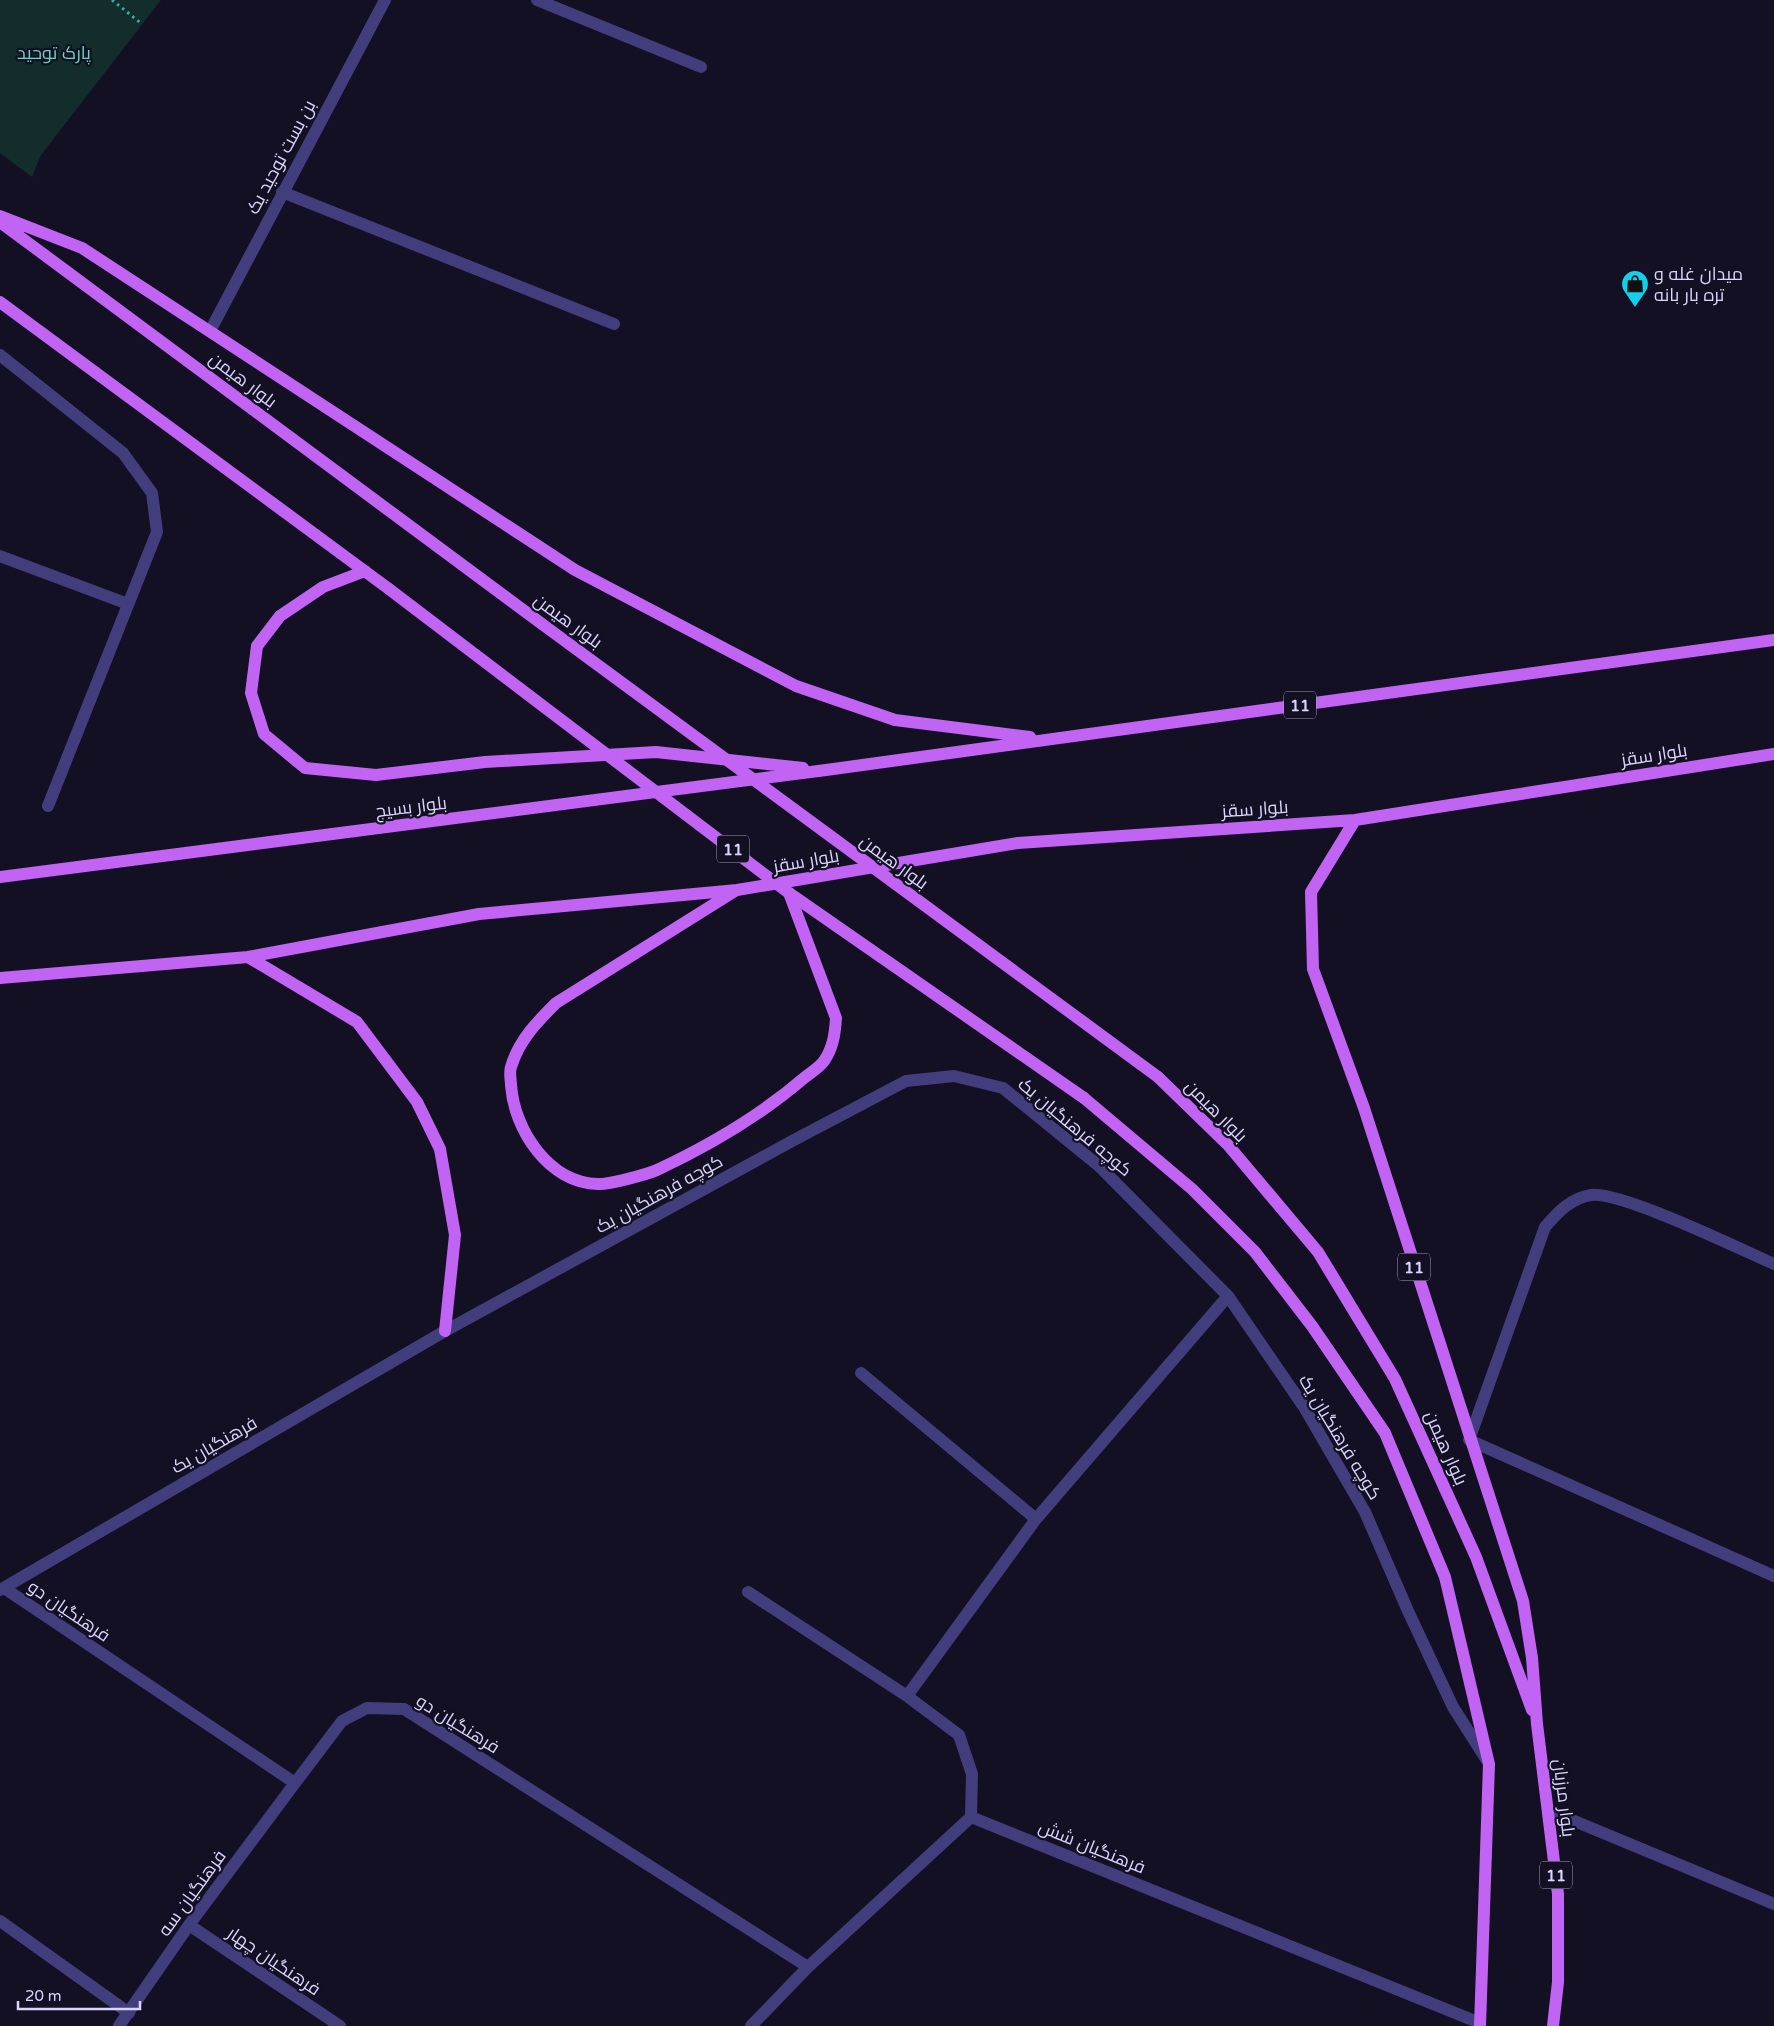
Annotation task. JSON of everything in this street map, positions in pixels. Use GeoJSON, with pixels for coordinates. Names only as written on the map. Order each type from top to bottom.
{"type":"FeatureCollection","features":[{"type":"Feature","properties":{"kind":"main road"},"geometry":{"type":"LineString","coordinates":[[0,216],[82,248],[575,570],[796,686],[895,720],[1048,740]]}},
{"type":"Feature","properties":{"kind":"main road","name":"بلوار هیمن"},"geometry":{"type":"LineString","coordinates":[[0,222],[1158,1077],[1228,1145],[1318,1252],[1395,1379],[1476,1557],[1537,1724]]}},
{"type":"Feature","properties":{"kind":"main road"},"geometry":{"type":"LineString","coordinates":[[0,302],[365,571]]}},
{"type":"Feature","properties":{"kind":"main road","name":"11"},"geometry":{"type":"LineString","coordinates":[[1480,2025],[1489,1764],[1446,1577],[1385,1433],[1312,1326],[1255,1252],[1192,1189],[1084,1098],[789,893],[390,589],[365,571],[323,587],[280,616],[257,646],[251,693],[264,734],[305,768],[376,775],[484,762],[656,752],[826,770],[1774,640]]}},
{"type":"Feature","properties":{"kind":"main road","name":"بلوار سقز"},"geometry":{"type":"LineString","coordinates":[[737,890],[1018,843],[1354,820],[1774,754]]}},
{"type":"Feature","properties":{"kind":"main road","name":"بلوار بسیج"},"geometry":{"type":"LineString","coordinates":[[0,877],[826,770]]}},
{"type":"Feature","properties":{"kind":"main road","name":"11"},"geometry":{"type":"LineString","coordinates":[[1354,820],[1311,892],[1313,969],[1364,1108],[1469,1440],[1523,1601],[1532,1658],[1537,1724]]}},
{"type":"Feature","properties":{"kind":"main road"},"geometry":{"type":"LineString","coordinates":[[737,890],[556,1003],[537,1021],[522,1041],[510,1069],[512,1094],[522,1130],[547,1162],[573,1179],[599,1184],[655,1171],[705,1145],[782,1097],[823,1062],[834,1040],[836,1018],[789,893]]}},
{"type":"Feature","properties":{"kind":"main road"},"geometry":{"type":"LineString","coordinates":[[0,978],[248,957],[479,914],[737,890]]}},
{"type":"Feature","properties":{"kind":"main road"},"geometry":{"type":"LineString","coordinates":[[248,957],[357,1022],[417,1102],[440,1148],[455,1235],[445,1331]]}},
{"type":"Feature","properties":{"kind":"main road","name":"بلوار مرزبان"},"geometry":{"type":"LineString","coordinates":[[1537,1724],[1558,1894],[1558,1982],[1553,2026]]}},
{"type":"Feature","properties":{"kind":"street","name":"بن بست توحید یک"},"geometry":{"type":"LineString","coordinates":[[210,331],[385,0]]}},
{"type":"Feature","properties":{"kind":"street"},"geometry":{"type":"LineString","coordinates":[[537,0],[701,67]]}},
{"type":"Feature","properties":{"kind":"street"},"geometry":{"type":"LineString","coordinates":[[282,192],[614,324]]}},
{"type":"Feature","properties":{"kind":"street"},"geometry":{"type":"LineString","coordinates":[[0,355],[123,453],[152,493],[156,532],[48,806]]}},
{"type":"Feature","properties":{"kind":"street"},"geometry":{"type":"LineString","coordinates":[[0,556],[128,604]]}},
{"type":"Feature","properties":{"kind":"street","name":"کوچه فرهنگیان یک"},"geometry":{"type":"LineString","coordinates":[[445,1331],[906,1080],[954,1076],[1003,1088],[1099,1166],[1228,1296],[1304,1407],[1365,1512],[1408,1611],[1453,1707],[1489,1764]]}},
{"type":"Feature","properties":{"kind":"street"},"geometry":{"type":"LineString","coordinates":[[1774,1264],[1628,1201],[1592,1195],[1562,1207],[1545,1227],[1469,1440],[1774,1576]]}},
{"type":"Feature","properties":{"kind":"street"},"geometry":{"type":"LineString","coordinates":[[907,1696],[1036,1519],[1228,1296]]}},
{"type":"Feature","properties":{"kind":"street","name":"فرهنگیان یک"},"geometry":{"type":"LineString","coordinates":[[2,1589],[445,1331]]}},
{"type":"Feature","properties":{"kind":"street"},"geometry":{"type":"LineString","coordinates":[[861,1373],[1036,1519]]}},
{"type":"Feature","properties":{"kind":"street","name":"فرهنگیان دو"},"geometry":{"type":"LineString","coordinates":[[2,1589],[295,1783],[342,1721],[367,1708],[404,1709],[808,1967]]}},
{"type":"Feature","properties":{"kind":"street"},"geometry":{"type":"LineString","coordinates":[[748,1592],[907,1696],[959,1735],[972,1774],[971,1817],[808,1967],[751,2026]]}},
{"type":"Feature","properties":{"kind":"street","name":"فرهنگیان سه"},"geometry":{"type":"LineString","coordinates":[[119,2026],[189,1925],[295,1783]]}},
{"type":"Feature","properties":{"kind":"street"},"geometry":{"type":"LineString","coordinates":[[1548,1810],[1774,1904]]}},
{"type":"Feature","properties":{"kind":"street","name":"فرهنگیان شش"},"geometry":{"type":"LineString","coordinates":[[971,1817],[1480,2025]]}},
{"type":"Feature","properties":{"kind":"street"},"geometry":{"type":"LineString","coordinates":[[0,1921],[129,2013]]}},
{"type":"Feature","properties":{"kind":"street","name":"فرهنگیان چهار"},"geometry":{"type":"LineString","coordinates":[[189,1925],[340,2026]]}},
{"type":"Feature","properties":{"kind":"path"},"geometry":{"type":"LineString","coordinates":[[112,0],[142,24]]}},
{"type":"Feature","properties":{"kind":"green space","name":"پارک توحید"},"geometry":{"type":"Polygon","coordinates":[[[0,0],[161,0],[41,155],[32,177],[0,153],[0,0]]]}},
{"type":"Feature","properties":{"kind":"place","name":"میدان غله و تره بار بانه"},"geometry":{"type":"Point","coordinates":[1635,308]}}]}
